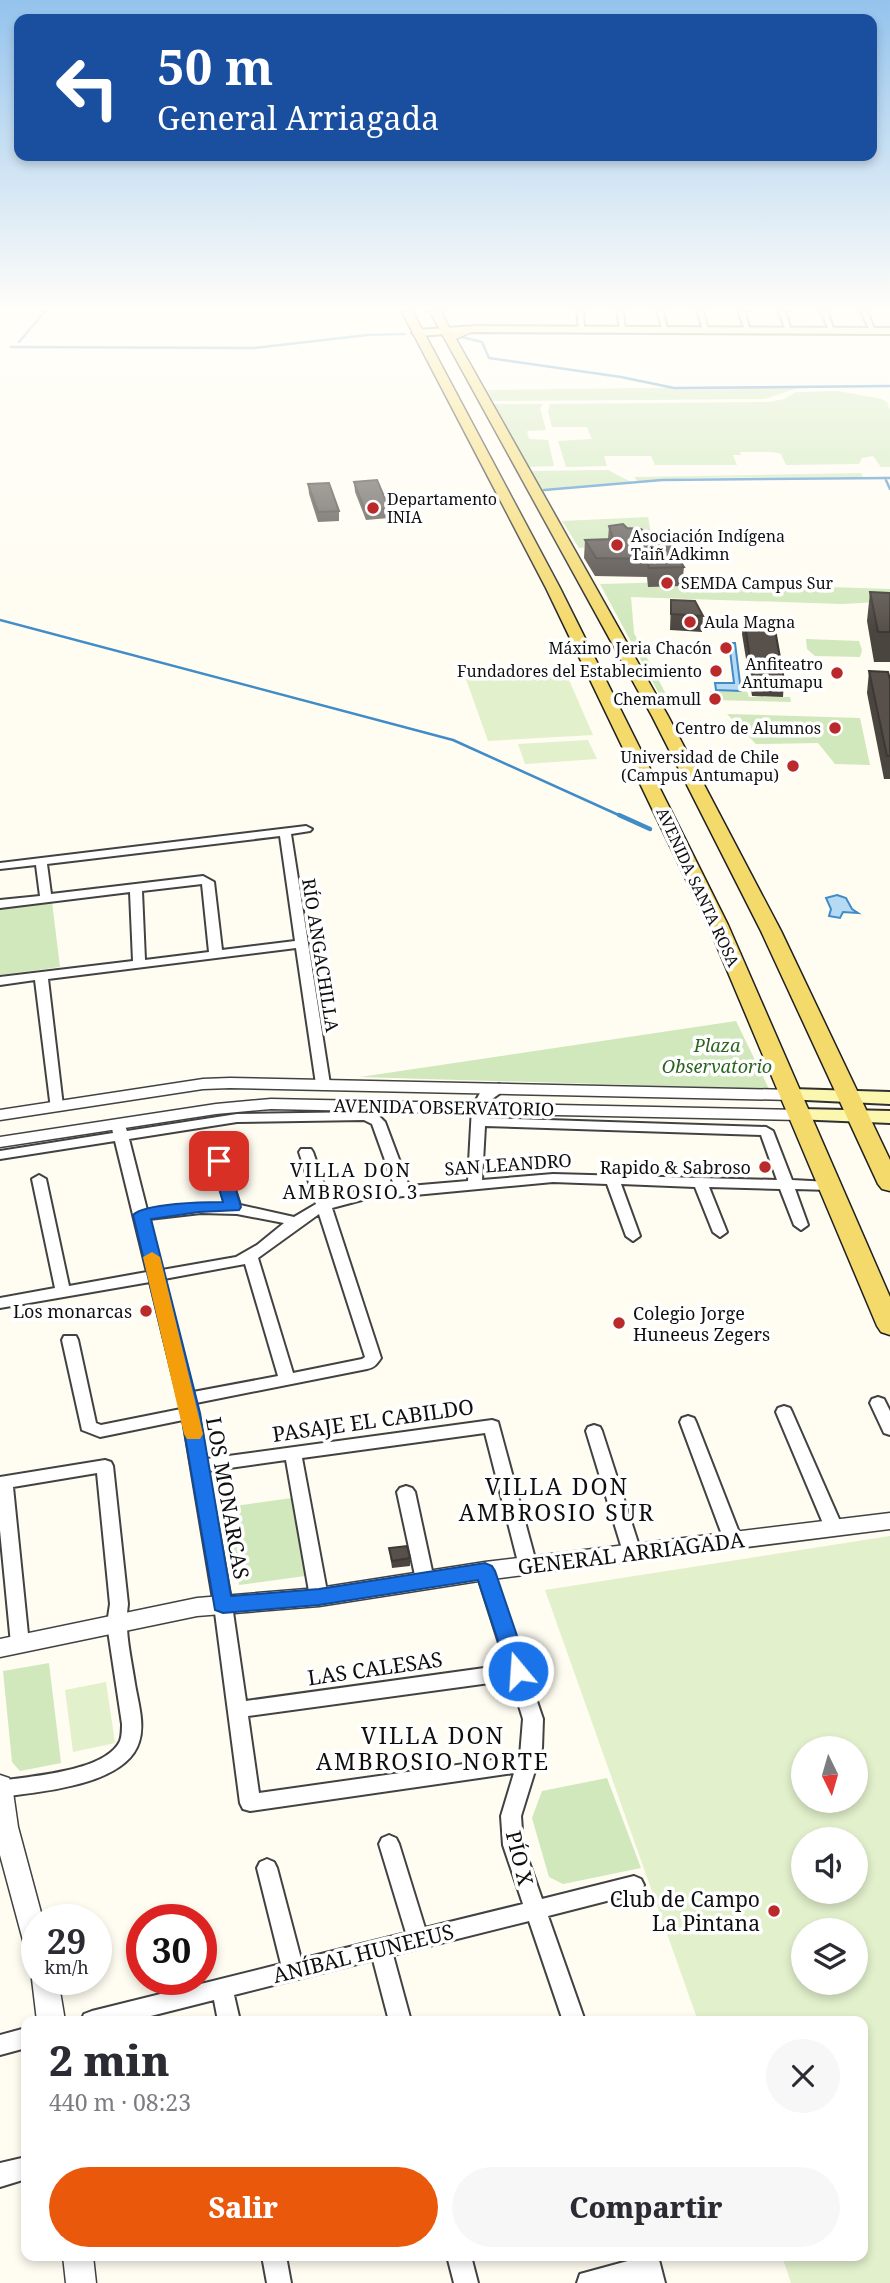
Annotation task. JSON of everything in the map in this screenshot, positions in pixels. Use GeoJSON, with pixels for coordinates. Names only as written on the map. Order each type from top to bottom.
{"type":"FeatureCollection","features":[{"type":"Feature","properties":{"kind":"main road","name":"AVENIDA SANTA ROSA"},"geometry":{"type":"LineString","coordinates":[[461,417],[548,579],[718,925],[890,1326]]}},
{"type":"Feature","properties":{"kind":"main road"},"geometry":{"type":"LineString","coordinates":[[492,417],[660,716],[771,930],[890,1184]]}},
{"type":"Feature","properties":{"kind":"main road","name":"AVENIDA OBSERVATORIO"},"geometry":{"type":"LineString","coordinates":[[854,1107],[890,1098]]}},
{"type":"Feature","properties":{"kind":"main road","name":"AVENIDA OBSERVATORIO"},"geometry":{"type":"LineString","coordinates":[[796,1105],[854,1107],[890,1118]]}},
{"type":"Feature","properties":{"kind":"street"},"geometry":{"type":"LineString","coordinates":[[0,866],[306,829]]}},
{"type":"Feature","properties":{"kind":"street","name":"RÍO ANGACHILLA"},"geometry":{"type":"LineString","coordinates":[[285,831],[323,1084]]}},
{"type":"Feature","properties":{"kind":"street"},"geometry":{"type":"LineString","coordinates":[[41,861],[46,898]]}},
{"type":"Feature","properties":{"kind":"street"},"geometry":{"type":"LineString","coordinates":[[0,904],[208,881],[216,954]]}},
{"type":"Feature","properties":{"kind":"street"},"geometry":{"type":"LineString","coordinates":[[136,888],[139,964]]}},
{"type":"Feature","properties":{"kind":"street"},"geometry":{"type":"LineString","coordinates":[[0,981],[303,944]]}},
{"type":"Feature","properties":{"kind":"street"},"geometry":{"type":"LineString","coordinates":[[41,976],[57,1107]]}},
{"type":"Feature","properties":{"kind":"street","name":"AVENIDA OBSERVATORIO"},"geometry":{"type":"LineString","coordinates":[[0,1115],[203,1084],[672,1092],[796,1105]]}},
{"type":"Feature","properties":{"kind":"street"},"geometry":{"type":"LineString","coordinates":[[475,1185],[478,1115],[485,1097],[499,1088]]}},
{"type":"Feature","properties":{"kind":"street"},"geometry":{"type":"LineString","coordinates":[[672,1092],[678,1104],[673,1112]]}},
{"type":"Feature","properties":{"kind":"street","name":"AVENIDA OBSERVATORIO"},"geometry":{"type":"LineString","coordinates":[[0,1142],[120,1130],[258,1105],[478,1115],[673,1112],[796,1105]]}},
{"type":"Feature","properties":{"kind":"street"},"geometry":{"type":"LineString","coordinates":[[478,1115],[766,1131],[801,1224]]}},
{"type":"Feature","properties":{"kind":"street"},"geometry":{"type":"LineString","coordinates":[[0,1155],[120,1130],[237,1118],[373,1118],[378,1122],[404,1191]]}},
{"type":"Feature","properties":{"kind":"street","name":"LOS MONARCAS"},"geometry":{"type":"LineString","coordinates":[[120,1130],[188,1406],[223,1605],[250,1803],[528,1763]]}},
{"type":"Feature","properties":{"kind":"street"},"geometry":{"type":"LineString","coordinates":[[70,1340],[88,1426],[100,1431],[288,1379],[366,1364],[373,1358],[306,1152]]}},
{"type":"Feature","properties":{"kind":"street"},"geometry":{"type":"LineString","coordinates":[[219,1161],[233,1207]]}},
{"type":"Feature","properties":{"kind":"street","name":"SAN LEANDRO"},"geometry":{"type":"LineString","coordinates":[[0,1303],[215,1267],[250,1256],[323,1206],[354,1197],[553,1178],[830,1186]]}},
{"type":"Feature","properties":{"kind":"street"},"geometry":{"type":"LineString","coordinates":[[38,1179],[63,1292]]}},
{"type":"Feature","properties":{"kind":"street"},"geometry":{"type":"LineString","coordinates":[[612,1179],[633,1236]]}},
{"type":"Feature","properties":{"kind":"street"},"geometry":{"type":"LineString","coordinates":[[700,1182],[720,1231]]}},
{"type":"Feature","properties":{"kind":"street"},"geometry":{"type":"LineString","coordinates":[[142,1215],[199,1207],[233,1207],[296,1222]]}},
{"type":"Feature","properties":{"kind":"street"},"geometry":{"type":"LineString","coordinates":[[250,1256],[288,1379]]}},
{"type":"Feature","properties":{"kind":"street"},"geometry":{"type":"LineString","coordinates":[[878,1403],[890,1429]]}},
{"type":"Feature","properties":{"kind":"street"},"geometry":{"type":"LineString","coordinates":[[784,1412],[834,1528]]}},
{"type":"Feature","properties":{"kind":"street"},"geometry":{"type":"LineString","coordinates":[[688,1422],[733,1540]]}},
{"type":"Feature","properties":{"kind":"street","name":"PASAJE EL CABILDO"},"geometry":{"type":"LineString","coordinates":[[199,1466],[492,1426],[528,1566]]}},
{"type":"Feature","properties":{"kind":"street"},"geometry":{"type":"LineString","coordinates":[[594,1431],[632,1552]]}},
{"type":"Feature","properties":{"kind":"street"},"geometry":{"type":"LineString","coordinates":[[293,1453],[319,1597]]}},
{"type":"Feature","properties":{"kind":"street"},"geometry":{"type":"LineString","coordinates":[[10,1646],[4,1482],[105,1466],[119,1604],[116,1624],[133,1731],[124,1752],[110,1764],[93,1771],[0,1787],[5,1827],[26,1904]]}},
{"type":"Feature","properties":{"kind":"street"},"geometry":{"type":"LineString","coordinates":[[406,1492],[425,1580]]}},
{"type":"Feature","properties":{"kind":"street","name":"GENERAL ARRIAGADA"},"geometry":{"type":"LineString","coordinates":[[10,1646],[171,1612],[319,1597],[485,1571],[890,1521]]}},
{"type":"Feature","properties":{"kind":"street","name":"PÍO X"},"geometry":{"type":"LineString","coordinates":[[485,1571],[533,1719],[533,1741],[528,1763],[514,1802],[512,1830],[517,1858],[572,2016]]}},
{"type":"Feature","properties":{"kind":"street","name":"LAS CALESAS"},"geometry":{"type":"LineString","coordinates":[[237,1710],[518,1671]]}},
{"type":"Feature","properties":{"kind":"street"},"geometry":{"type":"LineString","coordinates":[[388,1844],[418,1939]]}},
{"type":"Feature","properties":{"kind":"street"},"geometry":{"type":"LineString","coordinates":[[267,1868],[293,1970]]}},
{"type":"Feature","properties":{"kind":"street","name":"ANÍBAL HUNEEUS"},"geometry":{"type":"LineString","coordinates":[[112,2016],[634,1885]]}},
{"type":"Feature","properties":{"kind":"street"},"geometry":{"type":"LineString","coordinates":[[381,1948],[399,2016]]}},
{"type":"Feature","properties":{"kind":"street"},"geometry":{"type":"LineString","coordinates":[[222,1988],[228,2016]]}},
{"type":"Feature","properties":{"kind":"street"},"geometry":{"type":"LineString","coordinates":[[48,1995],[50,2016]]}},
{"type":"Feature","properties":{"kind":"street"},"geometry":{"type":"LineString","coordinates":[[0,2045],[21,2039]]}},
{"type":"Feature","properties":{"kind":"street"},"geometry":{"type":"LineString","coordinates":[[0,2175],[21,2169]]}},
{"type":"Feature","properties":{"kind":"street"},"geometry":{"type":"LineString","coordinates":[[79,2261],[81,2283]]}},
{"type":"Feature","properties":{"kind":"street"},"geometry":{"type":"LineString","coordinates":[[275,2261],[279,2283]]}},
{"type":"Feature","properties":{"kind":"street"},"geometry":{"type":"LineString","coordinates":[[460,2261],[466,2283]]}},
{"type":"Feature","properties":{"kind":"street"},"geometry":{"type":"LineString","coordinates":[[589,2283],[649,2269]]}},
{"type":"Feature","properties":{"kind":"green space"},"geometry":{"type":"Polygon","coordinates":[[[501,417],[542,417],[546,430],[527,431],[529,439],[548,440],[554,466],[528,467],[501,417]]]}},
{"type":"Feature","properties":{"kind":"green space"},"geometry":{"type":"Polygon","coordinates":[[[549,417],[890,417],[890,467],[881,467],[873,456],[862,458],[859,464],[786,465],[781,454],[740,452],[741,455],[733,455],[737,465],[655,465],[651,456],[604,456],[607,466],[566,467],[558,441],[592,439],[587,427],[552,427],[549,417]]]}},
{"type":"Feature","properties":{"kind":"green space"},"geometry":{"type":"Polygon","coordinates":[[[608,470],[631,482],[542,489],[531,471],[608,470]]]}},
{"type":"Feature","properties":{"kind":"green space"},"geometry":{"type":"Polygon","coordinates":[[[861,473],[863,477],[690,478],[638,482],[634,477],[861,473]]]}},
{"type":"Feature","properties":{"kind":"green space"},"geometry":{"type":"Polygon","coordinates":[[[648,517],[652,539],[579,548],[562,521],[648,517]]]}},
{"type":"Feature","properties":{"kind":"green space"},"geometry":{"type":"Polygon","coordinates":[[[673,582],[890,589],[890,596],[877,602],[842,604],[631,597],[634,633],[669,700],[663,701],[600,584],[673,582]]]}},
{"type":"Feature","properties":{"kind":"green space"},"geometry":{"type":"Polygon","coordinates":[[[806,639],[859,641],[862,650],[860,657],[815,656],[807,649],[806,639]]]}},
{"type":"Feature","properties":{"kind":"green space"},"geometry":{"type":"Polygon","coordinates":[[[566,673],[593,735],[488,741],[466,679],[566,673]]]}},
{"type":"Feature","properties":{"kind":"green space"},"geometry":{"type":"Polygon","coordinates":[[[710,691],[747,691],[749,697],[790,697],[791,702],[711,700],[710,691]]]}},
{"type":"Feature","properties":{"kind":"green space"},"geometry":{"type":"Polygon","coordinates":[[[727,714],[860,718],[870,765],[835,764],[818,743],[756,744],[727,714]]]}},
{"type":"Feature","properties":{"kind":"green space"},"geometry":{"type":"Polygon","coordinates":[[[588,740],[597,759],[525,764],[518,744],[588,740]]]}},
{"type":"Feature","properties":{"kind":"green space"},"geometry":{"type":"Polygon","coordinates":[[[52,902],[60,967],[0,975],[0,908],[52,902]]]}},
{"type":"Feature","properties":{"kind":"green space","name":"Plaza Observatorio"},"geometry":{"type":"Polygon","coordinates":[[[736,1021],[769,1089],[360,1077],[736,1021]]]}},
{"type":"Feature","properties":{"kind":"green space"},"geometry":{"type":"Polygon","coordinates":[[[292,1498],[305,1576],[239,1585],[228,1507],[292,1498]]]}},
{"type":"Feature","properties":{"kind":"green space","name":"Club de Campo La Pintana"},"geometry":{"type":"Polygon","coordinates":[[[890,1536],[890,2283],[791,2283],[784,2261],[868,2261],[868,2016],[696,2016],[545,1590],[890,1536]]]}},
{"type":"Feature","properties":{"kind":"green space"},"geometry":{"type":"Polygon","coordinates":[[[49,1663],[61,1763],[20,1771],[12,1762],[3,1671],[49,1663]]]}},
{"type":"Feature","properties":{"kind":"green space"},"geometry":{"type":"Polygon","coordinates":[[[106,1682],[115,1743],[73,1752],[65,1690],[106,1682]]]}},
{"type":"Feature","properties":{"kind":"green space"},"geometry":{"type":"Polygon","coordinates":[[[607,1778],[641,1868],[563,1884],[549,1877],[532,1818],[542,1791],[607,1778]]]}},
{"type":"Feature","properties":{"kind":"water"},"geometry":{"type":"Polygon","coordinates":[[[729,643],[735,643],[741,691],[716,690],[715,683],[734,683],[729,643]]]}},
{"type":"Feature","properties":{"kind":"water"},"geometry":{"type":"Polygon","coordinates":[[[837,895],[846,898],[852,909],[858,913],[843,912],[840,918],[829,916],[831,909],[826,898],[837,895]]]}},
{"type":"Feature","properties":{"kind":"building"},"geometry":{"type":"Polygon","coordinates":[[[377,480],[389,508],[365,510],[354,482],[377,480]]]}},
{"type":"Feature","properties":{"kind":"building"},"geometry":{"type":"Polygon","coordinates":[[[329,483],[339,511],[318,512],[308,484],[329,483]]]}},
{"type":"Feature","properties":{"kind":"building"},"geometry":{"type":"Polygon","coordinates":[[[623,524],[627,528],[641,529],[653,539],[666,538],[684,567],[649,568],[648,559],[596,558],[585,540],[613,539],[609,526],[623,524]]]}},
{"type":"Feature","properties":{"kind":"building"},"geometry":{"type":"Polygon","coordinates":[[[870,592],[890,593],[890,632],[878,632],[870,592]]]}},
{"type":"Feature","properties":{"kind":"building"},"geometry":{"type":"Polygon","coordinates":[[[671,600],[695,601],[703,616],[671,614],[671,600]]]}},
{"type":"Feature","properties":{"kind":"building"},"geometry":{"type":"Polygon","coordinates":[[[744,618],[773,618],[784,680],[753,679],[744,618]]]}},
{"type":"Feature","properties":{"kind":"building"},"geometry":{"type":"Polygon","coordinates":[[[869,671],[888,672],[890,679],[890,756],[887,756],[869,671]]]}},
{"type":"Feature","properties":{"kind":"building"},"geometry":{"type":"Polygon","coordinates":[[[407,1546],[410,1558],[392,1561],[389,1548],[407,1546]]]}},
{"type":"Feature","properties":{"kind":"waterway"},"geometry":{"type":"LineString","coordinates":[[544,490],[662,480],[885,478]]}},
{"type":"Feature","properties":{"kind":"waterway"},"geometry":{"type":"LineString","coordinates":[[885,478],[890,489]]}},
{"type":"Feature","properties":{"kind":"waterway"},"geometry":{"type":"LineString","coordinates":[[885,478],[890,478]]}},
{"type":"Feature","properties":{"kind":"waterway"},"geometry":{"type":"LineString","coordinates":[[0,620],[453,740],[623,817]]}},
{"type":"Feature","properties":{"kind":"waterway"},"geometry":{"type":"LineString","coordinates":[[619,815],[650,829]]}},
{"type":"Feature","properties":{"kind":"slow traffic"},"geometry":{"type":"LineString","coordinates":[[152,1257],[194,1434]]}},
{"type":"Feature","properties":{"kind":"place","name":"Departamento INIA"},"geometry":{"type":"Point","coordinates":[373,508]}},
{"type":"Feature","properties":{"kind":"place","name":"Asociación Indígena Taiñ Adkimn"},"geometry":{"type":"Point","coordinates":[617,545]}},
{"type":"Feature","properties":{"kind":"place","name":"SEMDA Campus Sur"},"geometry":{"type":"Point","coordinates":[667,583]}},
{"type":"Feature","properties":{"kind":"place","name":"Aula Magna"},"geometry":{"type":"Point","coordinates":[690,622]}},
{"type":"Feature","properties":{"kind":"place","name":"Máximo Jeria Chacón"},"geometry":{"type":"Point","coordinates":[726,648]}},
{"type":"Feature","properties":{"kind":"place","name":"Fundadores del Establecimiento"},"geometry":{"type":"Point","coordinates":[716,671]}},
{"type":"Feature","properties":{"kind":"place","name":"Anfiteatro Antumapu"},"geometry":{"type":"Point","coordinates":[837,673]}},
{"type":"Feature","properties":{"kind":"place","name":"Chemamull"},"geometry":{"type":"Point","coordinates":[715,699]}},
{"type":"Feature","properties":{"kind":"place","name":"Centro de Alumnos"},"geometry":{"type":"Point","coordinates":[835,728]}},
{"type":"Feature","properties":{"kind":"place","name":"Universidad de Chile (Campus Antumapu)"},"geometry":{"type":"Point","coordinates":[793,766]}},
{"type":"Feature","properties":{"kind":"place","name":"Rapido & Sabroso"},"geometry":{"type":"Point","coordinates":[765,1167]}},
{"type":"Feature","properties":{"kind":"place","name":"Los monarcas"},"geometry":{"type":"Point","coordinates":[146,1311]}},
{"type":"Feature","properties":{"kind":"place","name":"Colegio Jorge Huneeus Zegers"},"geometry":{"type":"Point","coordinates":[619,1323]}},
{"type":"Feature","properties":{"kind":"place","name":"Club de Campo La Pintana"},"geometry":{"type":"Point","coordinates":[774,1911]}},
{"type":"Feature","properties":{"kind":"district","name":"VILLA DON AMBROSIO 3"},"geometry":{"type":"Point","coordinates":[351,1181]}},
{"type":"Feature","properties":{"kind":"district","name":"VILLA DON AMBROSIO SUR"},"geometry":{"type":"Point","coordinates":[557,1499]}},
{"type":"Feature","properties":{"kind":"district","name":"VILLA DON AMBROSIO NORTE"},"geometry":{"type":"Point","coordinates":[433,1748]}},
{"type":"Feature","properties":{"kind":"route"},"geometry":{"type":"LineString","coordinates":[[219,1161],[233,1207],[199,1207],[142,1215],[190,1413],[223,1605],[319,1597],[485,1571],[518,1671]]}}]}
